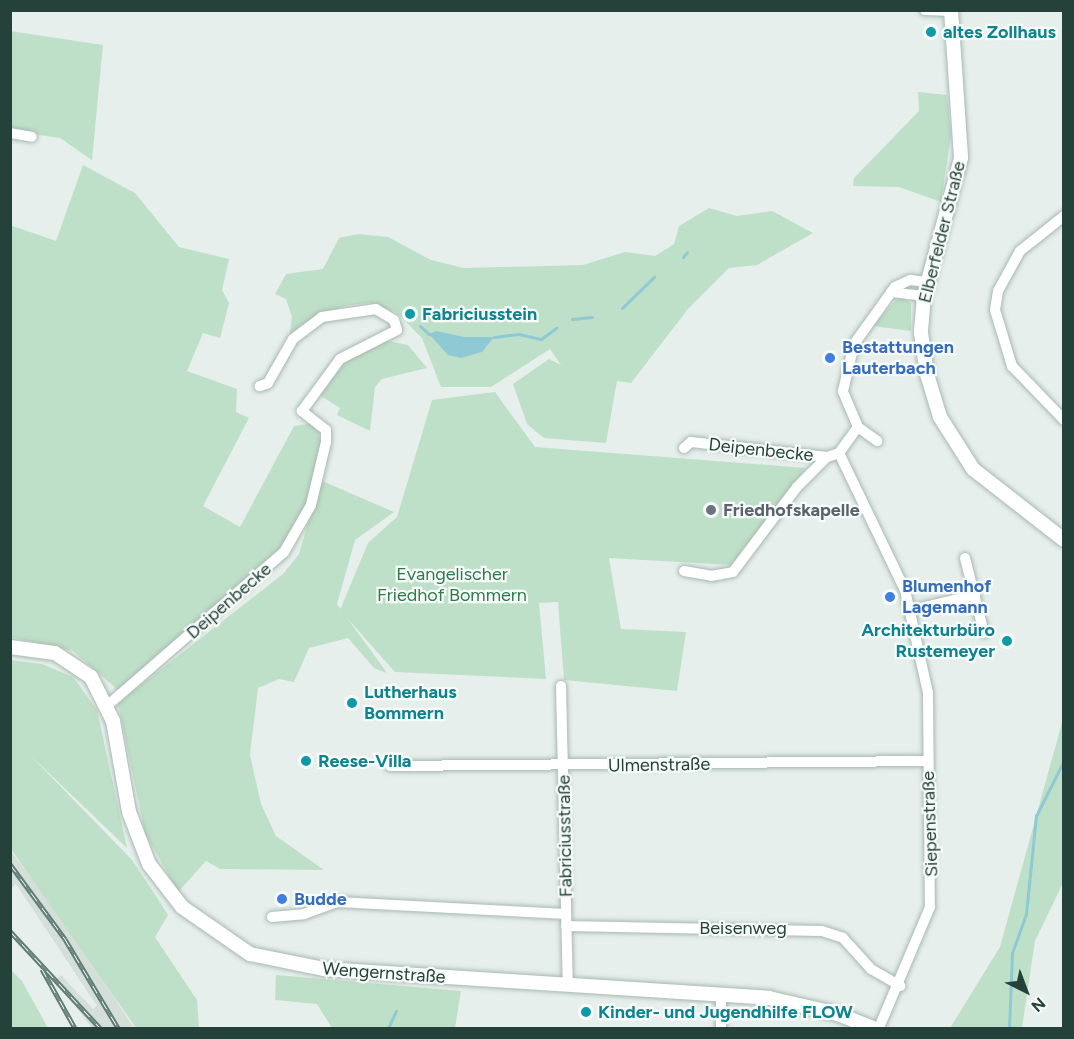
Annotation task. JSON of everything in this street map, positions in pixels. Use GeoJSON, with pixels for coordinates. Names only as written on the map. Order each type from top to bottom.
{"type":"FeatureCollection","features":[{"type":"Feature","properties":{"kind":"main road","name":"Elberfelder Straße"},"geometry":{"type":"LineString","coordinates":[[951,11],[961,158],[926,289],[922,350],[948,433],[993,490],[1064,540]]}},
{"type":"Feature","properties":{"kind":"main road","name":"Wengernstraße"},"geometry":{"type":"LineString","coordinates":[[10,647],[46,650],[75,662],[108,705],[129,812],[142,852],[182,907],[227,942],[286,965],[568,986],[721,994],[811,1006],[872,1029]]}},
{"type":"Feature","properties":{"kind":"street"},"geometry":{"type":"LineString","coordinates":[[925,10],[951,11]]}},
{"type":"Feature","properties":{"kind":"street"},"geometry":{"type":"LineString","coordinates":[[10,133],[32,137]]}},
{"type":"Feature","properties":{"kind":"street"},"geometry":{"type":"LineString","coordinates":[[1064,216],[1020,251],[998,291],[995,310],[1012,366],[1064,420]]}},
{"type":"Feature","properties":{"kind":"street"},"geometry":{"type":"LineString","coordinates":[[877,441],[858,427],[843,391],[847,363],[891,292],[910,280],[926,289]]}},
{"type":"Feature","properties":{"kind":"street","name":"Deipenbecke"},"geometry":{"type":"LineString","coordinates":[[108,705],[258,579],[299,531],[326,442],[326,430],[305,412],[311,394],[340,359],[397,330],[386,312],[360,308],[322,317],[293,339],[268,384],[260,386]]}},
{"type":"Feature","properties":{"kind":"street"},"geometry":{"type":"LineString","coordinates":[[839,453],[858,427]]}},
{"type":"Feature","properties":{"kind":"street","name":"Deipenbecke"},"geometry":{"type":"LineString","coordinates":[[684,448],[691,442],[827,457],[839,453]]}},
{"type":"Feature","properties":{"kind":"street","name":"Siepenstraße"},"geometry":{"type":"LineString","coordinates":[[839,453],[912,610],[927,681],[927,761],[932,898],[900,986],[879,1029]]}},
{"type":"Feature","properties":{"kind":"street"},"geometry":{"type":"LineString","coordinates":[[684,571],[711,576],[733,572],[797,487],[827,457]]}},
{"type":"Feature","properties":{"kind":"street"},"geometry":{"type":"LineString","coordinates":[[965,558],[984,633]]}},
{"type":"Feature","properties":{"kind":"street"},"geometry":{"type":"LineString","coordinates":[[912,610],[975,595]]}},
{"type":"Feature","properties":{"kind":"street","name":"Fabriciusstraße"},"geometry":{"type":"LineString","coordinates":[[561,686],[568,986]]}},
{"type":"Feature","properties":{"kind":"street","name":"Ulmenstraße"},"geometry":{"type":"LineString","coordinates":[[390,766],[927,761]]}},
{"type":"Feature","properties":{"kind":"street","name":"Beisenweg"},"geometry":{"type":"LineString","coordinates":[[272,917],[304,914],[337,902],[566,920],[822,931],[843,938],[871,969],[900,986]]}},
{"type":"Feature","properties":{"kind":"street"},"geometry":{"type":"LineString","coordinates":[[721,994],[721,1029]]}},
{"type":"Feature","properties":{"kind":"shaded area"},"geometry":{"type":"Polygon","coordinates":[[[10,850],[65,922],[134,1028],[92,1028],[55,980],[61,975],[93,1009],[97,1006],[16,884],[11,889],[10,850]]]}},
{"type":"Feature","properties":{"kind":"green space"},"geometry":{"type":"Polygon","coordinates":[[[10,31],[103,45],[92,160],[60,138],[11,131],[10,31]]]}},
{"type":"Feature","properties":{"kind":"green space"},"geometry":{"type":"Polygon","coordinates":[[[918,92],[947,95],[951,136],[941,202],[899,187],[853,186],[854,178],[919,111],[918,92]]]}},
{"type":"Feature","properties":{"kind":"green space"},"geometry":{"type":"Polygon","coordinates":[[[83,165],[135,193],[179,247],[229,259],[222,290],[229,303],[220,338],[203,333],[187,371],[237,389],[236,412],[249,418],[203,506],[240,527],[294,426],[315,423],[322,446],[306,510],[278,556],[118,690],[73,651],[11,637],[10,225],[56,241],[83,165]]]}},
{"type":"Feature","properties":{"kind":"green space"},"geometry":{"type":"Polygon","coordinates":[[[709,208],[737,216],[772,211],[813,233],[757,265],[729,268],[688,309],[631,383],[617,381],[606,443],[544,438],[527,424],[513,384],[549,359],[561,365],[550,349],[491,387],[441,387],[422,338],[396,312],[369,303],[349,305],[322,313],[289,340],[292,317],[286,299],[275,294],[286,274],[323,269],[339,238],[358,234],[388,237],[431,260],[464,268],[583,265],[625,252],[655,256],[674,244],[679,226],[709,208]]]}},
{"type":"Feature","properties":{"kind":"green space"},"geometry":{"type":"Polygon","coordinates":[[[899,297],[911,303],[911,331],[873,326],[899,297]]]}},
{"type":"Feature","properties":{"kind":"green space"},"geometry":{"type":"Polygon","coordinates":[[[383,340],[408,345],[427,368],[382,379],[375,387],[370,431],[337,415],[340,408],[316,393],[341,361],[383,340]]]}},
{"type":"Feature","properties":{"kind":"green space","name":"Evangelischer Friedhof Bommern"},"geometry":{"type":"Polygon","coordinates":[[[495,392],[535,447],[806,468],[731,565],[609,558],[621,629],[686,632],[677,691],[564,680],[558,602],[539,603],[546,679],[395,672],[340,610],[368,543],[397,517],[432,400],[495,392]]]}},
{"type":"Feature","properties":{"kind":"green space"},"geometry":{"type":"Polygon","coordinates":[[[320,480],[394,512],[355,540],[337,604],[387,673],[374,668],[348,638],[309,648],[294,682],[279,679],[258,688],[250,755],[261,804],[276,836],[324,870],[220,869],[206,861],[178,892],[145,833],[118,703],[283,574],[299,554],[320,480]]]}},
{"type":"Feature","properties":{"kind":"green space"},"geometry":{"type":"Polygon","coordinates":[[[10,660],[42,664],[73,677],[97,710],[127,848],[30,755],[132,860],[168,915],[155,937],[197,1000],[199,1028],[136,1028],[11,849],[10,660]]]}},
{"type":"Feature","properties":{"kind":"green space"},"geometry":{"type":"Polygon","coordinates":[[[1063,719],[1063,883],[1035,941],[1022,1028],[950,1028],[1000,947],[1063,719]]]}},
{"type":"Feature","properties":{"kind":"green space"},"geometry":{"type":"Polygon","coordinates":[[[10,969],[22,981],[48,1028],[11,1028],[10,969]]]}},
{"type":"Feature","properties":{"kind":"green space"},"geometry":{"type":"Polygon","coordinates":[[[276,975],[461,991],[455,1028],[332,1028],[317,1004],[275,1000],[276,975]]]}},
{"type":"Feature","properties":{"kind":"water"},"geometry":{"type":"Polygon","coordinates":[[[436,331],[464,337],[494,337],[482,352],[461,358],[448,355],[429,334],[436,331]]]}},
{"type":"Feature","properties":{"kind":"waterway"},"geometry":{"type":"LineString","coordinates":[[683,257],[687,252]]}},
{"type":"Feature","properties":{"kind":"waterway"},"geometry":{"type":"LineString","coordinates":[[622,308],[654,277]]}},
{"type":"Feature","properties":{"kind":"waterway"},"geometry":{"type":"LineString","coordinates":[[572,319],[592,317]]}},
{"type":"Feature","properties":{"kind":"waterway"},"geometry":{"type":"LineString","coordinates":[[420,326],[429,334]]}},
{"type":"Feature","properties":{"kind":"waterway"},"geometry":{"type":"LineString","coordinates":[[494,337],[519,334],[541,339],[556,328]]}},
{"type":"Feature","properties":{"kind":"waterway"},"geometry":{"type":"LineString","coordinates":[[1009,1028],[1012,953],[1026,914],[1036,816],[1064,760]]}},
{"type":"Feature","properties":{"kind":"waterway"},"geometry":{"type":"LineString","coordinates":[[388,1028],[396,1011]]}},
{"type":"Feature","properties":{"kind":"railway"},"geometry":{"type":"LineString","coordinates":[[10,864],[65,939],[118,1028]]}},
{"type":"Feature","properties":{"kind":"railway"},"geometry":{"type":"LineString","coordinates":[[10,931],[100,1028]]}},
{"type":"Feature","properties":{"kind":"railway"},"geometry":{"type":"LineString","coordinates":[[42,969],[75,1028]]}},
{"type":"Feature","properties":{"kind":"place","name":"altes Zollhaus"},"geometry":{"type":"Point","coordinates":[931,32]}},
{"type":"Feature","properties":{"kind":"place","name":"Fabriciusstein"},"geometry":{"type":"Point","coordinates":[410,314]}},
{"type":"Feature","properties":{"kind":"place","name":"Bestattungen Lauterbach"},"geometry":{"type":"Point","coordinates":[830,358]}},
{"type":"Feature","properties":{"kind":"place","name":"Friedhofskapelle"},"geometry":{"type":"Point","coordinates":[711,510]}},
{"type":"Feature","properties":{"kind":"place","name":"Blumenhof Lagemann"},"geometry":{"type":"Point","coordinates":[890,597]}},
{"type":"Feature","properties":{"kind":"place","name":"Architekturbüro Rustemeyer"},"geometry":{"type":"Point","coordinates":[1007,641]}},
{"type":"Feature","properties":{"kind":"place","name":"Lutherhaus Bommern"},"geometry":{"type":"Point","coordinates":[352,703]}},
{"type":"Feature","properties":{"kind":"place","name":"Reese-Villa"},"geometry":{"type":"Point","coordinates":[306,761]}},
{"type":"Feature","properties":{"kind":"place","name":"Budde"},"geometry":{"type":"Point","coordinates":[282,899]}},
{"type":"Feature","properties":{"kind":"place","name":"Kinder- und Jugendhilfe FLOW"},"geometry":{"type":"Point","coordinates":[586,1012]}}]}
